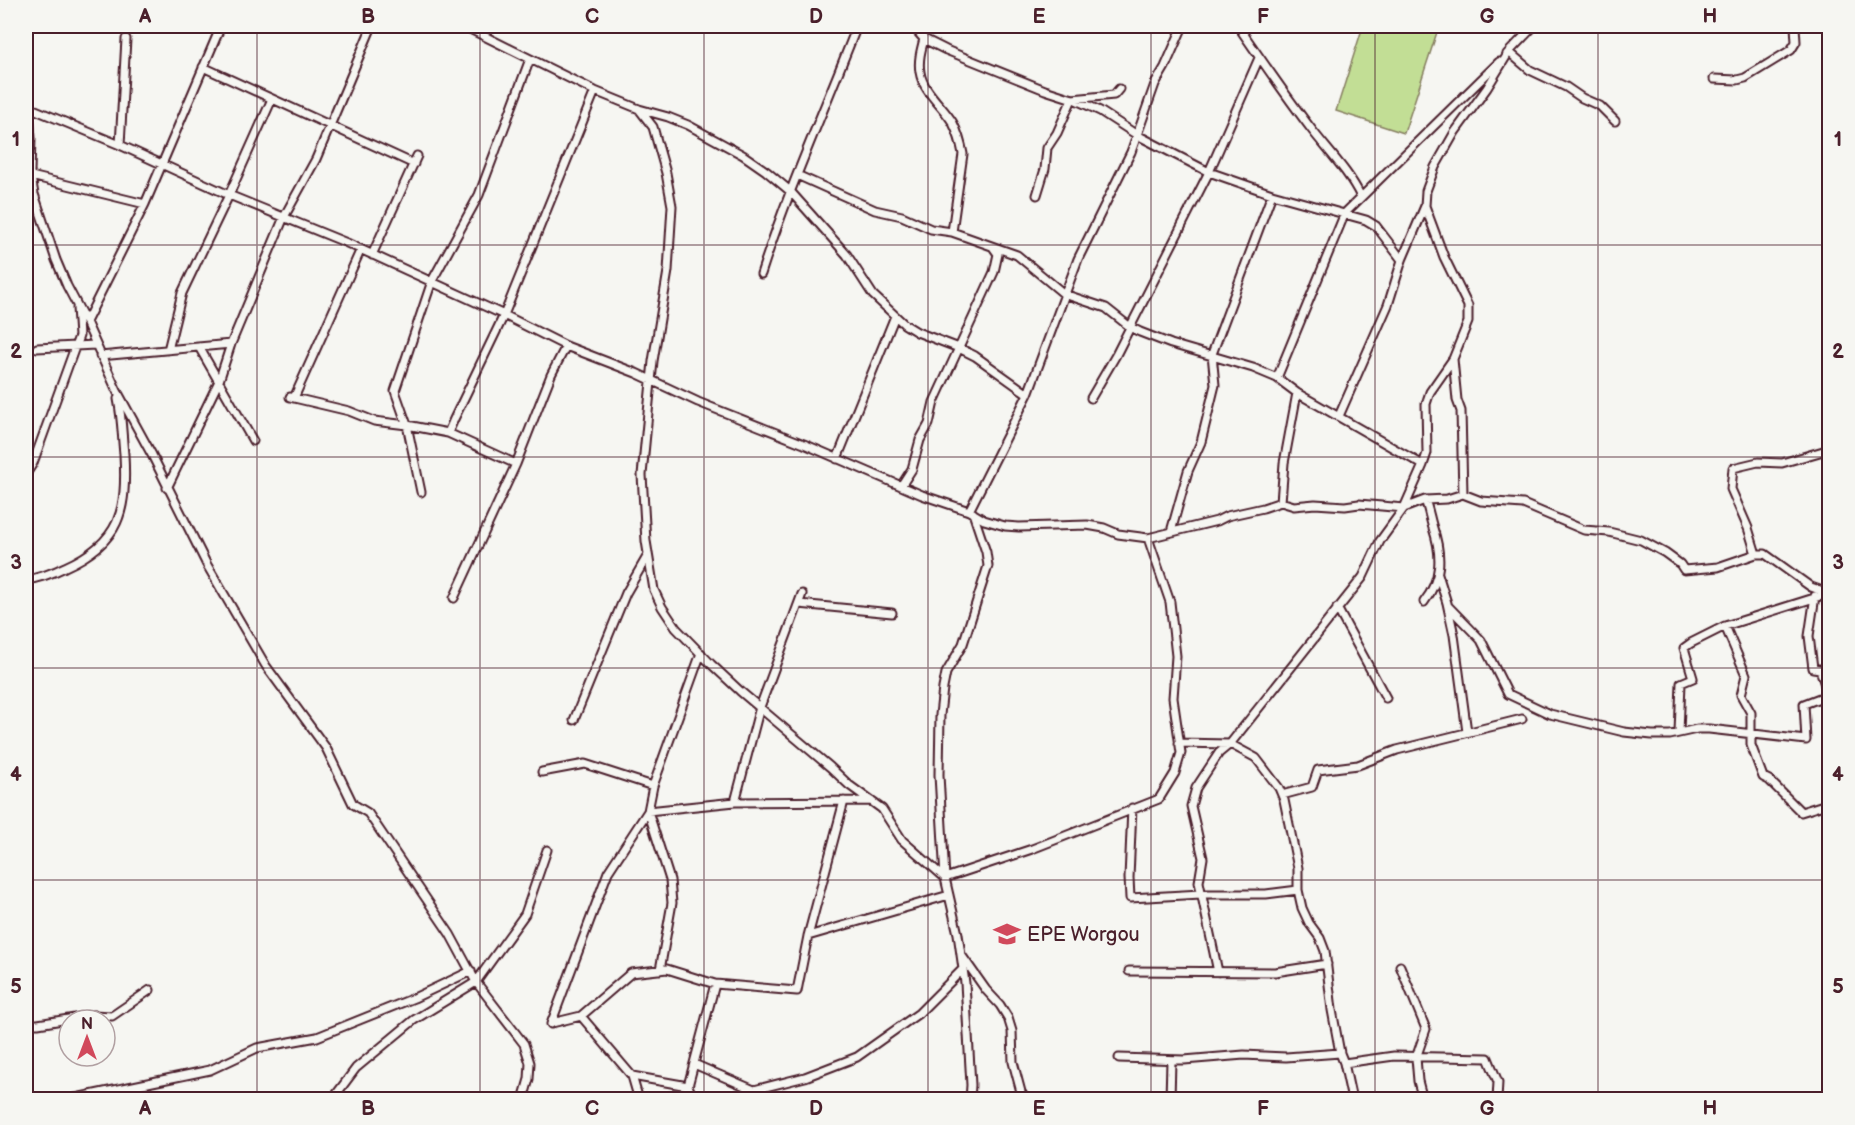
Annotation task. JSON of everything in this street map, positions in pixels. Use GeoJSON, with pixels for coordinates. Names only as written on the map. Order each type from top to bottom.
{"type":"FeatureCollection","features":[{"type":"Feature","properties":{"kind":"street"},"geometry":{"type":"LineString","coordinates":[[86,322],[145,204],[221,26]]}},
{"type":"Feature","properties":{"kind":"street"},"geometry":{"type":"LineString","coordinates":[[167,488],[219,381],[231,344],[284,217],[316,159],[372,26]]}},
{"type":"Feature","properties":{"kind":"street"},"geometry":{"type":"LineString","coordinates":[[464,26],[595,91],[639,109],[668,117],[743,155],[790,191],[847,255],[873,295],[895,316],[917,332],[975,356],[1028,394]]}},
{"type":"Feature","properties":{"kind":"street"},"geometry":{"type":"LineString","coordinates":[[761,274],[790,191],[857,26]]}},
{"type":"Feature","properties":{"kind":"street"},"geometry":{"type":"LineString","coordinates":[[910,26],[924,39],[1100,111],[1137,135],[1209,171],[1272,194],[1366,220],[1376,226],[1402,260]]}},
{"type":"Feature","properties":{"kind":"street"},"geometry":{"type":"LineString","coordinates":[[970,1100],[963,969],[958,934],[945,878],[939,775],[941,700],[946,673],[963,644],[988,566],[987,552],[971,512],[1028,394],[1064,294],[1090,234],[1131,152],[1155,84],[1183,26]]}},
{"type":"Feature","properties":{"kind":"street"},"geometry":{"type":"LineString","coordinates":[[1238,26],[1259,58],[1353,181],[1361,197]]}},
{"type":"Feature","properties":{"kind":"street"},"geometry":{"type":"LineString","coordinates":[[1277,378],[1345,213],[1534,26]]}},
{"type":"Feature","properties":{"kind":"street"},"geometry":{"type":"LineString","coordinates":[[1714,79],[1745,78],[1791,50],[1796,42],[1796,26]]}},
{"type":"Feature","properties":{"kind":"street"},"geometry":{"type":"LineString","coordinates":[[120,145],[126,39]]}},
{"type":"Feature","properties":{"kind":"street"},"geometry":{"type":"LineString","coordinates":[[924,39],[919,63],[923,84],[952,122],[963,154],[952,232]]}},
{"type":"Feature","properties":{"kind":"street"},"geometry":{"type":"LineString","coordinates":[[1509,52],[1530,70],[1600,106],[1615,121]]}},
{"type":"Feature","properties":{"kind":"street"},"geometry":{"type":"LineString","coordinates":[[1339,416],[1388,305],[1402,260],[1425,206],[1426,191],[1435,167],[1455,132],[1487,88],[1509,52]]}},
{"type":"Feature","properties":{"kind":"street"},"geometry":{"type":"LineString","coordinates":[[1091,398],[1116,355],[1209,171],[1259,58]]}},
{"type":"Feature","properties":{"kind":"street"},"geometry":{"type":"LineString","coordinates":[[421,492],[407,425],[395,391],[432,281],[479,195],[531,59]]}},
{"type":"Feature","properties":{"kind":"street"},"geometry":{"type":"LineString","coordinates":[[203,67],[330,126],[415,160],[372,255]]}},
{"type":"Feature","properties":{"kind":"street"},"geometry":{"type":"LineString","coordinates":[[26,73],[31,176],[34,194],[48,238],[100,356],[207,565],[266,666],[326,748],[353,804],[368,813],[450,934],[476,982],[524,1044],[530,1063],[529,1079],[522,1098]]}},
{"type":"Feature","properties":{"kind":"street"},"geometry":{"type":"LineString","coordinates":[[1072,99],[1114,95],[1119,89]]}},
{"type":"Feature","properties":{"kind":"street"},"geometry":{"type":"LineString","coordinates":[[448,433],[504,315],[595,91]]}},
{"type":"Feature","properties":{"kind":"street"},"geometry":{"type":"LineString","coordinates":[[168,350],[182,293],[272,99]]}},
{"type":"Feature","properties":{"kind":"street"},"geometry":{"type":"LineString","coordinates":[[1037,195],[1046,169],[1047,148],[1057,133],[1072,99]]}},
{"type":"Feature","properties":{"kind":"street"},"geometry":{"type":"LineString","coordinates":[[27,107],[120,145],[229,195],[361,249],[566,346],[940,502],[1005,526],[1087,525],[1104,528],[1118,534],[1148,537],[1217,521],[1227,516],[1281,502],[1294,506],[1359,504],[1404,508],[1425,500],[1447,499],[1463,494],[1481,501],[1523,504],[1584,530],[1609,532],[1641,540],[1665,553],[1680,564],[1684,570],[1718,567],[1756,554],[1765,554],[1811,587],[1829,593]]}},
{"type":"Feature","properties":{"kind":"street"},"geometry":{"type":"LineString","coordinates":[[639,109],[653,127],[666,172],[672,206],[668,271],[653,361],[642,474],[648,555],[654,590],[676,628],[729,682],[760,706],[849,785],[882,810],[902,840],[945,878]]}},
{"type":"Feature","properties":{"kind":"street"},"geometry":{"type":"LineString","coordinates":[[797,175],[875,210],[902,216],[931,230],[952,232],[1017,255],[1064,294],[1106,308],[1130,327],[1171,344],[1212,354],[1277,378],[1297,393],[1423,465]]}},
{"type":"Feature","properties":{"kind":"street"},"geometry":{"type":"LineString","coordinates":[[31,176],[145,204]]}},
{"type":"Feature","properties":{"kind":"street"},"geometry":{"type":"LineString","coordinates":[[1173,531],[1188,471],[1200,442],[1215,384],[1212,354],[1272,194]]}},
{"type":"Feature","properties":{"kind":"street"},"geometry":{"type":"LineString","coordinates":[[1218,972],[1199,882],[1203,858],[1191,806],[1196,788],[1219,753],[1230,744],[1363,577],[1380,541],[1404,508],[1427,453],[1426,404],[1430,392],[1453,359],[1468,322],[1468,306],[1444,257],[1425,206]]}},
{"type":"Feature","properties":{"kind":"street"},"geometry":{"type":"LineString","coordinates":[[901,486],[912,470],[920,440],[929,424],[934,402],[994,272],[998,254],[993,248]]}},
{"type":"Feature","properties":{"kind":"street"},"geometry":{"type":"LineString","coordinates":[[361,249],[292,398],[350,411],[374,421],[448,433],[516,464]]}},
{"type":"Feature","properties":{"kind":"street"},"geometry":{"type":"LineString","coordinates":[[26,474],[33,463],[79,336],[76,305]]}},
{"type":"Feature","properties":{"kind":"street"},"geometry":{"type":"LineString","coordinates":[[837,459],[895,316]]}},
{"type":"Feature","properties":{"kind":"street"},"geometry":{"type":"LineString","coordinates":[[100,356],[231,344]]}},
{"type":"Feature","properties":{"kind":"street"},"geometry":{"type":"LineString","coordinates":[[37,348],[95,345]]}},
{"type":"Feature","properties":{"kind":"street"},"geometry":{"type":"LineString","coordinates":[[454,598],[516,464],[551,375],[566,346]]}},
{"type":"Feature","properties":{"kind":"street"},"geometry":{"type":"LineString","coordinates":[[199,347],[253,441]]}},
{"type":"Feature","properties":{"kind":"street"},"geometry":{"type":"LineString","coordinates":[[1453,359],[1457,400],[1461,411],[1463,494]]}},
{"type":"Feature","properties":{"kind":"street"},"geometry":{"type":"LineString","coordinates":[[26,580],[54,572],[78,561],[97,549],[116,524],[122,508],[125,481],[123,423],[117,391]]}},
{"type":"Feature","properties":{"kind":"street"},"geometry":{"type":"LineString","coordinates":[[1281,502],[1284,463],[1297,393]]}},
{"type":"Feature","properties":{"kind":"street"},"geometry":{"type":"LineString","coordinates":[[1756,554],[1748,528],[1731,489],[1734,468],[1758,462],[1782,463],[1830,449]]}},
{"type":"Feature","properties":{"kind":"street"},"geometry":{"type":"LineString","coordinates":[[1424,602],[1429,596],[1440,564],[1437,539],[1425,500]]}},
{"type":"Feature","properties":{"kind":"street"},"geometry":{"type":"LineString","coordinates":[[945,878],[1032,849],[1159,799],[1175,773],[1181,753],[1173,698],[1176,656],[1170,602],[1148,537]]}},
{"type":"Feature","properties":{"kind":"street"},"geometry":{"type":"LineString","coordinates":[[574,720],[627,593],[648,555]]}},
{"type":"Feature","properties":{"kind":"street"},"geometry":{"type":"LineString","coordinates":[[1438,574],[1448,606],[1467,732]]}},
{"type":"Feature","properties":{"kind":"street"},"geometry":{"type":"LineString","coordinates":[[1679,732],[1681,683],[1693,678],[1684,648],[1725,626],[1829,593]]}},
{"type":"Feature","properties":{"kind":"street"},"geometry":{"type":"LineString","coordinates":[[735,802],[760,706],[802,594]]}},
{"type":"Feature","properties":{"kind":"street"},"geometry":{"type":"LineString","coordinates":[[1448,606],[1481,640],[1508,694],[1560,718],[1624,732],[1652,735],[1670,735],[1697,729],[1709,729],[1806,740],[1804,704],[1829,694],[1820,669],[1813,668],[1809,636],[1815,596]]}},
{"type":"Feature","properties":{"kind":"street"},"geometry":{"type":"LineString","coordinates":[[799,604],[892,613]]}},
{"type":"Feature","properties":{"kind":"street"},"geometry":{"type":"LineString","coordinates":[[1337,608],[1386,698]]}},
{"type":"Feature","properties":{"kind":"street"},"geometry":{"type":"LineString","coordinates":[[1725,626],[1746,675],[1741,695],[1751,713],[1751,745],[1763,777],[1802,812],[1830,803]]}},
{"type":"Feature","properties":{"kind":"street"},"geometry":{"type":"LineString","coordinates":[[701,653],[653,786],[648,811],[608,872],[551,1025],[582,1016],[631,973],[667,969],[715,984],[796,991],[808,936],[844,801]]}},
{"type":"Feature","properties":{"kind":"street"},"geometry":{"type":"LineString","coordinates":[[1282,795],[1312,787],[1318,770],[1358,765],[1397,750],[1522,719]]}},
{"type":"Feature","properties":{"kind":"street"},"geometry":{"type":"LineString","coordinates":[[1179,743],[1230,744],[1256,758],[1279,788],[1298,868],[1298,890],[1302,908],[1320,938],[1327,964],[1332,1010],[1352,1100]]}},
{"type":"Feature","properties":{"kind":"street"},"geometry":{"type":"LineString","coordinates":[[542,772],[585,764],[653,786]]}},
{"type":"Feature","properties":{"kind":"street"},"geometry":{"type":"LineString","coordinates":[[648,811],[735,802],[871,801]]}},
{"type":"Feature","properties":{"kind":"street"},"geometry":{"type":"LineString","coordinates":[[1132,808],[1130,898],[1201,894],[1266,894],[1298,890]]}},
{"type":"Feature","properties":{"kind":"street"},"geometry":{"type":"LineString","coordinates":[[648,811],[670,880],[672,903],[660,970]]}},
{"type":"Feature","properties":{"kind":"street"},"geometry":{"type":"LineString","coordinates":[[332,1100],[356,1068],[414,1020],[476,982],[525,914],[547,850]]}},
{"type":"Feature","properties":{"kind":"street"},"geometry":{"type":"LineString","coordinates":[[808,936],[949,895]]}},
{"type":"Feature","properties":{"kind":"street"},"geometry":{"type":"LineString","coordinates":[[961,955],[1008,1018],[1012,1031],[1013,1062],[1021,1092],[1026,1100]]}},
{"type":"Feature","properties":{"kind":"street"},"geometry":{"type":"LineString","coordinates":[[1129,971],[1275,972],[1327,964]]}},
{"type":"Feature","properties":{"kind":"street"},"geometry":{"type":"LineString","coordinates":[[1400,966],[1426,1029],[1416,1058],[1418,1081],[1423,1100]]}},
{"type":"Feature","properties":{"kind":"street"},"geometry":{"type":"LineString","coordinates":[[694,1064],[754,1090],[805,1077],[857,1057],[919,1013],[963,969]]}},
{"type":"Feature","properties":{"kind":"street"},"geometry":{"type":"LineString","coordinates":[[66,1100],[210,1070],[257,1048],[317,1037],[414,998],[471,971]]}},
{"type":"Feature","properties":{"kind":"street"},"geometry":{"type":"LineString","coordinates":[[694,1100],[688,1086],[715,984]]}},
{"type":"Feature","properties":{"kind":"street"},"geometry":{"type":"LineString","coordinates":[[26,1024],[93,1015],[112,1016],[150,990]]}},
{"type":"Feature","properties":{"kind":"street"},"geometry":{"type":"LineString","coordinates":[[582,1016],[633,1076],[639,1100]]}},
{"type":"Feature","properties":{"kind":"street"},"geometry":{"type":"LineString","coordinates":[[1119,1058],[1171,1060],[1244,1055],[1286,1057],[1340,1053]]}},
{"type":"Feature","properties":{"kind":"street"},"geometry":{"type":"LineString","coordinates":[[1344,1064],[1394,1056],[1488,1058],[1498,1082],[1497,1100]]}},
{"type":"Feature","properties":{"kind":"street"},"geometry":{"type":"LineString","coordinates":[[1170,1100],[1171,1060]]}},
{"type":"Feature","properties":{"kind":"street"},"geometry":{"type":"LineString","coordinates":[[633,1076],[688,1086]]}},
{"type":"Feature","properties":{"kind":"green space"},"geometry":{"type":"Polygon","coordinates":[[[1363,26],[1439,26],[1404,133],[1336,111],[1363,26]]]}},
{"type":"Feature","properties":{"kind":"place","name":"EPE Worgou"},"geometry":{"type":"Point","coordinates":[1007,934]}}]}
